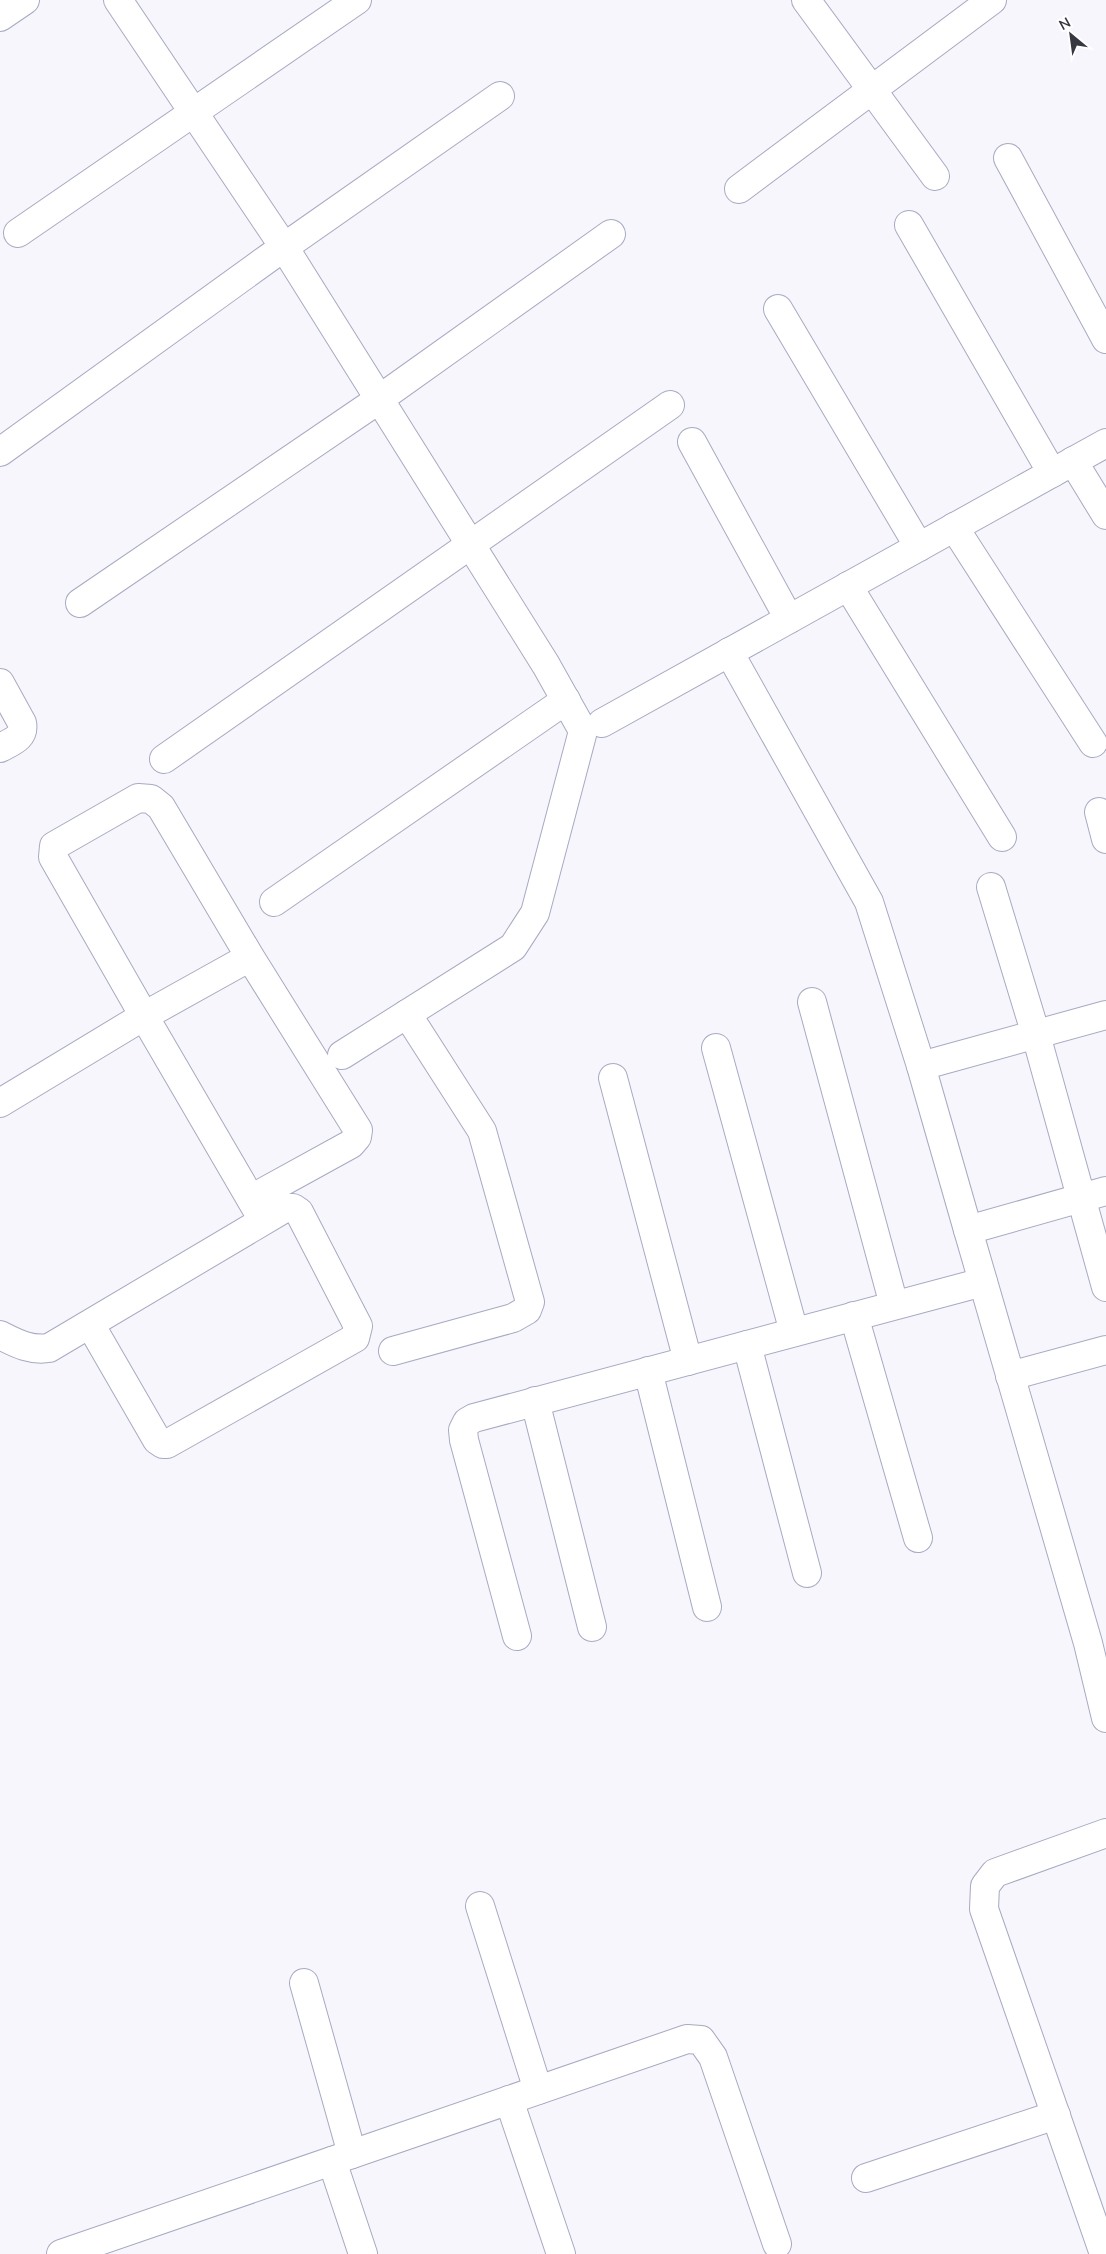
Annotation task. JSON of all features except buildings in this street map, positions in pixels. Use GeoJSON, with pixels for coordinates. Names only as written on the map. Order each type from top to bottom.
{"type":"FeatureCollection","features":[{"type":"Feature","properties":{"kind":"street"},"geometry":{"type":"LineString","coordinates":[[0,17],[25,0]]}},
{"type":"Feature","properties":{"kind":"street"},"geometry":{"type":"LineString","coordinates":[[118,0],[284,247],[378,400],[546,665],[583,731],[535,913],[513,948],[342,1055]]}},
{"type":"Feature","properties":{"kind":"street"},"geometry":{"type":"LineString","coordinates":[[18,233],[357,0]]}},
{"type":"Feature","properties":{"kind":"street"},"geometry":{"type":"LineString","coordinates":[[806,0],[935,176]]}},
{"type":"Feature","properties":{"kind":"street"},"geometry":{"type":"LineString","coordinates":[[739,189],[992,0]]}},
{"type":"Feature","properties":{"kind":"street"},"geometry":{"type":"LineString","coordinates":[[0,452],[284,247],[500,96]]}},
{"type":"Feature","properties":{"kind":"street"},"geometry":{"type":"LineString","coordinates":[[1008,158],[1106,339]]}},
{"type":"Feature","properties":{"kind":"street"},"geometry":{"type":"LineString","coordinates":[[909,226],[1063,467],[1106,515]]}},
{"type":"Feature","properties":{"kind":"street"},"geometry":{"type":"LineString","coordinates":[[80,603],[378,400],[611,234]]}},
{"type":"Feature","properties":{"kind":"street"},"geometry":{"type":"LineString","coordinates":[[778,309],[919,547]]}},
{"type":"Feature","properties":{"kind":"street"},"geometry":{"type":"LineString","coordinates":[[164,759],[670,405]]}},
{"type":"Feature","properties":{"kind":"street"},"geometry":{"type":"LineString","coordinates":[[692,442],[790,618]]}},
{"type":"Feature","properties":{"kind":"street"},"geometry":{"type":"LineString","coordinates":[[602,723],[1106,443]]}},
{"type":"Feature","properties":{"kind":"street"},"geometry":{"type":"LineString","coordinates":[[954,527],[1093,743]]}},
{"type":"Feature","properties":{"kind":"street"},"geometry":{"type":"LineString","coordinates":[[848,586],[1002,837]]}},
{"type":"Feature","properties":{"kind":"street"},"geometry":{"type":"LineString","coordinates":[[729,652],[869,902],[921,1066],[1010,1376],[1097,1641],[1106,1718]]}},
{"type":"Feature","properties":{"kind":"street"},"geometry":{"type":"LineString","coordinates":[[0,682],[24,730],[21,736],[0,748]]}},
{"type":"Feature","properties":{"kind":"street"},"geometry":{"type":"LineString","coordinates":[[274,902],[566,700]]}},
{"type":"Feature","properties":{"kind":"street"},"geometry":{"type":"LineString","coordinates":[[0,1335],[26,1347],[38,1350],[48,1348],[90,1324],[257,1210],[351,1144],[358,1137],[358,1130],[250,957],[161,807],[151,799],[138,798],[64,839],[54,846],[53,857],[257,1210]]}},
{"type":"Feature","properties":{"kind":"street"},"geometry":{"type":"LineString","coordinates":[[1099,812],[1106,839]]}},
{"type":"Feature","properties":{"kind":"street"},"geometry":{"type":"LineString","coordinates":[[990,887],[1036,1035],[1094,1194],[1106,1287]]}},
{"type":"Feature","properties":{"kind":"street"},"geometry":{"type":"LineString","coordinates":[[0,1103],[144,1016],[250,957]]}},
{"type":"Feature","properties":{"kind":"street"},"geometry":{"type":"LineString","coordinates":[[812,1002],[894,1305]]}},
{"type":"Feature","properties":{"kind":"street"},"geometry":{"type":"LineString","coordinates":[[393,1351],[513,1318],[527,1310],[530,1302],[482,1131],[407,1014]]}},
{"type":"Feature","properties":{"kind":"street"},"geometry":{"type":"LineString","coordinates":[[921,1066],[1106,1015]]}},
{"type":"Feature","properties":{"kind":"street"},"geometry":{"type":"LineString","coordinates":[[716,1048],[794,1332]]}},
{"type":"Feature","properties":{"kind":"street"},"geometry":{"type":"LineString","coordinates":[[613,1078],[688,1361]]}},
{"type":"Feature","properties":{"kind":"street"},"geometry":{"type":"LineString","coordinates":[[968,1230],[1094,1194]]}},
{"type":"Feature","properties":{"kind":"street"},"geometry":{"type":"LineString","coordinates":[[90,1324],[157,1440],[163,1444],[167,1444],[355,1338],[358,1326],[355,1317],[299,1212],[293,1208],[257,1210]]}},
{"type":"Feature","properties":{"kind":"street"},"geometry":{"type":"LineString","coordinates":[[517,1636],[463,1430],[467,1422],[474,1418],[535,1401],[983,1282]]}},
{"type":"Feature","properties":{"kind":"street"},"geometry":{"type":"LineString","coordinates":[[854,1316],[918,1538]]}},
{"type":"Feature","properties":{"kind":"street"},"geometry":{"type":"LineString","coordinates":[[747,1345],[807,1573]]}},
{"type":"Feature","properties":{"kind":"street"},"geometry":{"type":"LineString","coordinates":[[1010,1376],[1106,1350]]}},
{"type":"Feature","properties":{"kind":"street"},"geometry":{"type":"LineString","coordinates":[[648,1372],[707,1607]]}},
{"type":"Feature","properties":{"kind":"street"},"geometry":{"type":"LineString","coordinates":[[535,1401],[592,1627]]}},
{"type":"Feature","properties":{"kind":"street"},"geometry":{"type":"LineString","coordinates":[[1102,2253],[984,1909],[985,1886],[994,1873],[1106,1832]]}},
{"type":"Feature","properties":{"kind":"street"},"geometry":{"type":"LineString","coordinates":[[480,1906],[538,2090]]}},
{"type":"Feature","properties":{"kind":"street"},"geometry":{"type":"LineString","coordinates":[[304,1983],[363,2254]]}},
{"type":"Feature","properties":{"kind":"street"},"geometry":{"type":"LineString","coordinates":[[61,2254],[687,2039],[701,2040],[713,2057],[777,2244]]}},
{"type":"Feature","properties":{"kind":"street"},"geometry":{"type":"LineString","coordinates":[[509,2100],[561,2254]]}},
{"type":"Feature","properties":{"kind":"street"},"geometry":{"type":"LineString","coordinates":[[866,2178],[1056,2115]]}}]}
